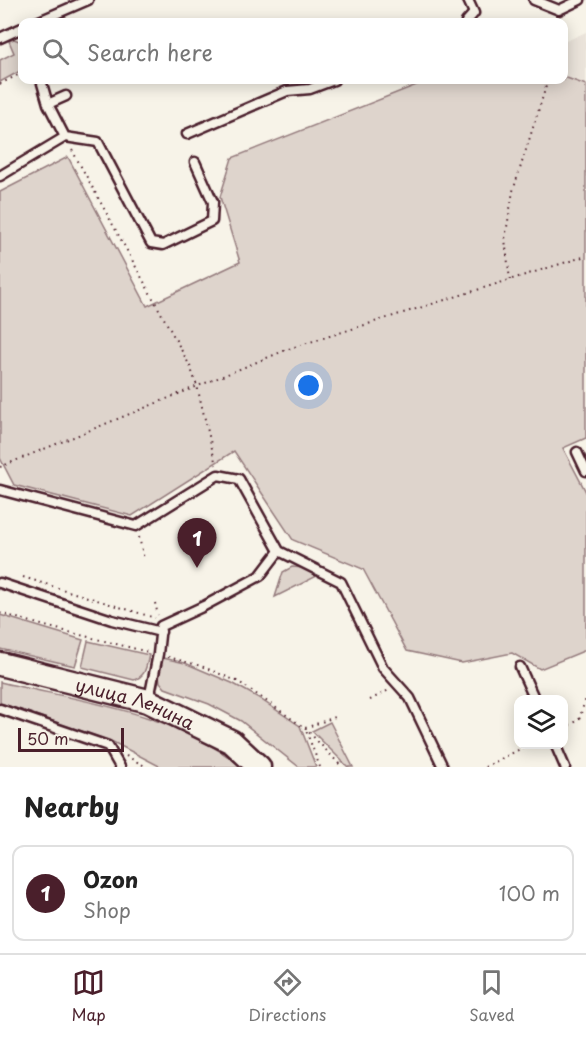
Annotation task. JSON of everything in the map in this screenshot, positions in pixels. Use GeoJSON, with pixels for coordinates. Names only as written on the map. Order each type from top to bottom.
{"type":"FeatureCollection","features":[{"type":"Feature","properties":{"kind":"main road","name":"улица Ленина"},"geometry":{"type":"LineString","coordinates":[[0,664],[148,701],[232,742],[259,767]]}},
{"type":"Feature","properties":{"kind":"lane"},"geometry":{"type":"LineString","coordinates":[[46,18],[88,0]]}},
{"type":"Feature","properties":{"kind":"lane"},"geometry":{"type":"LineString","coordinates":[[468,0],[474,13],[470,18]]}},
{"type":"Feature","properties":{"kind":"lane"},"geometry":{"type":"LineString","coordinates":[[534,0],[559,10],[580,0]]}},
{"type":"Feature","properties":{"kind":"lane"},"geometry":{"type":"LineString","coordinates":[[0,38],[18,30]]}},
{"type":"Feature","properties":{"kind":"lane"},"geometry":{"type":"LineString","coordinates":[[42,84],[48,104],[65,136]]}},
{"type":"Feature","properties":{"kind":"lane"},"geometry":{"type":"LineString","coordinates":[[187,134],[287,91],[310,89],[323,84]]}},
{"type":"Feature","properties":{"kind":"lane"},"geometry":{"type":"LineString","coordinates":[[48,104],[66,96]]}},
{"type":"Feature","properties":{"kind":"lane"},"geometry":{"type":"LineString","coordinates":[[0,176],[65,136],[98,142],[150,243],[163,245],[212,221],[213,202],[195,162]]}},
{"type":"Feature","properties":{"kind":"lane"},"geometry":{"type":"LineString","coordinates":[[577,452],[586,471]]}},
{"type":"Feature","properties":{"kind":"lane"},"geometry":{"type":"LineString","coordinates":[[0,490],[136,526],[218,475],[239,479],[279,551],[341,582],[383,668],[410,698],[442,767]]}},
{"type":"Feature","properties":{"kind":"lane"},"geometry":{"type":"LineString","coordinates":[[148,701],[158,654],[161,626],[260,576],[279,551]]}},
{"type":"Feature","properties":{"kind":"lane"},"geometry":{"type":"LineString","coordinates":[[0,583],[112,620],[161,632]]}},
{"type":"Feature","properties":{"kind":"lane"},"geometry":{"type":"LineString","coordinates":[[520,667],[533,695]]}},
{"type":"Feature","properties":{"kind":"lane"},"geometry":{"type":"LineString","coordinates":[[0,709],[108,746],[120,767]]}},
{"type":"Feature","properties":{"kind":"lane"},"geometry":{"type":"LineString","coordinates":[[557,749],[565,767]]}},
{"type":"Feature","properties":{"kind":"path"},"geometry":{"type":"LineString","coordinates":[[0,84],[18,75]]}},
{"type":"Feature","properties":{"kind":"path"},"geometry":{"type":"LineString","coordinates":[[510,280],[505,239],[513,191],[547,84]]}},
{"type":"Feature","properties":{"kind":"path"},"geometry":{"type":"LineString","coordinates":[[65,136],[190,366],[197,386],[218,475]]}},
{"type":"Feature","properties":{"kind":"path"},"geometry":{"type":"LineString","coordinates":[[0,467],[291,348],[586,256]]}},
{"type":"Feature","properties":{"kind":"path"},"geometry":{"type":"LineString","coordinates":[[136,526],[144,558]]}},
{"type":"Feature","properties":{"kind":"path"},"geometry":{"type":"LineString","coordinates":[[23,577],[159,619]]}},
{"type":"Feature","properties":{"kind":"path"},"geometry":{"type":"LineString","coordinates":[[0,613],[201,666],[239,682],[305,728],[342,767]]}},
{"type":"Feature","properties":{"kind":"path"},"geometry":{"type":"LineString","coordinates":[[370,700],[399,686]]}},
{"type":"Feature","properties":{"kind":"path"},"geometry":{"type":"LineString","coordinates":[[579,720],[586,698]]}},
{"type":"Feature","properties":{"kind":"path"},"geometry":{"type":"LineString","coordinates":[[568,726],[586,716]]}},
{"type":"Feature","properties":{"kind":"path"},"geometry":{"type":"LineString","coordinates":[[305,728],[335,717]]}},
{"type":"Feature","properties":{"kind":"path"},"geometry":{"type":"LineString","coordinates":[[305,728],[321,767]]}},
{"type":"Feature","properties":{"kind":"path"},"geometry":{"type":"LineString","coordinates":[[485,767],[520,749]]}},
{"type":"Feature","properties":{"kind":"shaded area"},"geometry":{"type":"Polygon","coordinates":[[[586,32],[586,85],[568,78],[568,40],[586,32]]]}},
{"type":"Feature","properties":{"kind":"shaded area"},"geometry":{"type":"Polygon","coordinates":[[[18,40],[18,72],[0,82],[0,60],[14,53],[9,41],[18,40]]]}},
{"type":"Feature","properties":{"kind":"shaded area"},"geometry":{"type":"Polygon","coordinates":[[[568,78],[586,85],[586,438],[563,448],[586,492],[586,650],[540,669],[512,653],[462,663],[407,651],[363,569],[293,540],[234,451],[132,516],[14,485],[0,458],[0,192],[68,157],[147,306],[240,262],[220,197],[232,158],[419,84],[568,84],[568,78]]]}},
{"type":"Feature","properties":{"kind":"shaded area"},"geometry":{"type":"Polygon","coordinates":[[[292,567],[305,568],[317,576],[275,597],[283,572],[292,567]]]}},
{"type":"Feature","properties":{"kind":"shaded area"},"geometry":{"type":"Polygon","coordinates":[[[0,615],[83,640],[75,666],[0,649],[0,615]]]}},
{"type":"Feature","properties":{"kind":"shaded area"},"geometry":{"type":"Polygon","coordinates":[[[88,641],[149,655],[143,673],[134,680],[82,667],[88,641]]]}},
{"type":"Feature","properties":{"kind":"shaded area"},"geometry":{"type":"Polygon","coordinates":[[[163,658],[185,663],[232,683],[300,726],[316,767],[299,767],[241,721],[209,704],[165,688],[160,682],[159,675],[163,658]]]}},
{"type":"Feature","properties":{"kind":"shaded area"},"geometry":{"type":"Polygon","coordinates":[[[0,682],[95,703],[157,721],[215,748],[242,767],[161,767],[113,742],[0,703],[0,682]]]}},
{"type":"Feature","properties":{"kind":"shaded area"},"geometry":{"type":"Polygon","coordinates":[[[330,722],[353,767],[348,767],[312,731],[330,722]]]}},
{"type":"Feature","properties":{"kind":"place","name":"Ozon"},"geometry":{"type":"Point","coordinates":[197,568]}}]}
